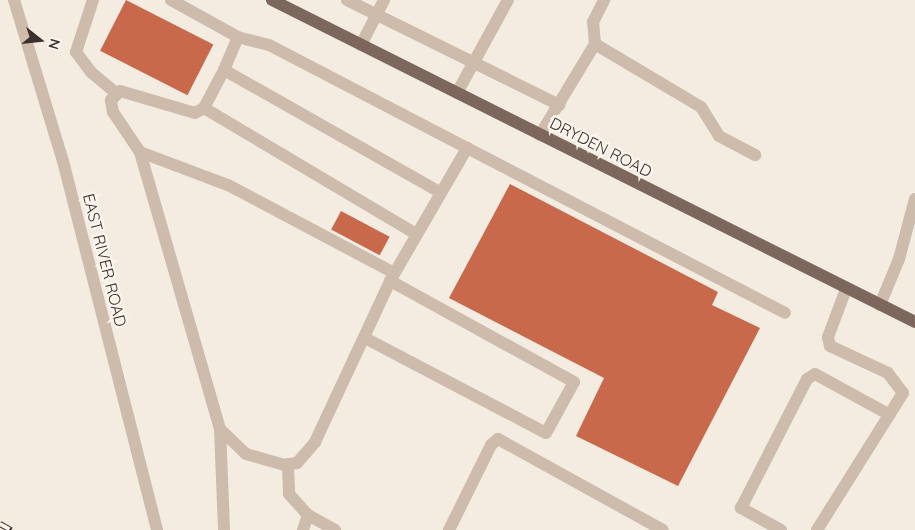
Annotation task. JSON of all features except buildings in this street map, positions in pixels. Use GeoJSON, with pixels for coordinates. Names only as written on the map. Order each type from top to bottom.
{"type":"FeatureCollection","features":[{"type":"Feature","properties":{"kind":"main road","name":"DRYDEN ROAD"},"geometry":{"type":"LineString","coordinates":[[272,0],[291,4],[361,45],[915,322]]}},
{"type":"Feature","properties":{"kind":"street","name":"EAST RIVER ROAD"},"geometry":{"type":"LineString","coordinates":[[14,0],[63,161],[157,530]]}},
{"type":"Feature","properties":{"kind":"street"},"geometry":{"type":"LineString","coordinates":[[93,0],[76,52],[92,73],[117,94]]}},
{"type":"Feature","properties":{"kind":"street"},"geometry":{"type":"LineString","coordinates":[[171,0],[238,37],[269,45],[785,313]]}},
{"type":"Feature","properties":{"kind":"street"},"geometry":{"type":"LineString","coordinates":[[347,0],[475,61],[559,105]]}},
{"type":"Feature","properties":{"kind":"street"},"geometry":{"type":"LineString","coordinates":[[361,45],[384,0]]}},
{"type":"Feature","properties":{"kind":"street"},"geometry":{"type":"LineString","coordinates":[[457,93],[508,0]]}},
{"type":"Feature","properties":{"kind":"street"},"geometry":{"type":"LineString","coordinates":[[540,135],[595,44],[593,22],[604,0]]}},
{"type":"Feature","properties":{"kind":"street"},"geometry":{"type":"LineString","coordinates":[[224,530],[220,429],[215,399],[140,152],[113,112],[110,100],[117,94],[136,92],[195,113],[204,108],[224,70],[238,37]]}},
{"type":"Feature","properties":{"kind":"street"},"geometry":{"type":"LineString","coordinates":[[595,44],[701,107],[719,136],[755,155]]}},
{"type":"Feature","properties":{"kind":"street"},"geometry":{"type":"LineString","coordinates":[[224,70],[441,192]]}},
{"type":"Feature","properties":{"kind":"street"},"geometry":{"type":"LineString","coordinates":[[204,108],[416,234]]}},
{"type":"Feature","properties":{"kind":"street"},"geometry":{"type":"LineString","coordinates":[[220,429],[246,454],[288,464],[297,463],[315,442],[392,277],[467,148]]}},
{"type":"Feature","properties":{"kind":"street"},"geometry":{"type":"LineString","coordinates":[[140,152],[228,185],[574,382],[546,434],[365,338]]}},
{"type":"Feature","properties":{"kind":"street"},"geometry":{"type":"LineString","coordinates":[[880,305],[899,259],[915,199]]}},
{"type":"Feature","properties":{"kind":"street"},"geometry":{"type":"LineString","coordinates":[[818,530],[903,393],[900,384],[857,356],[830,346],[828,337],[846,289]]}},
{"type":"Feature","properties":{"kind":"street"},"geometry":{"type":"LineString","coordinates":[[781,530],[741,508],[807,379],[815,374],[890,415]]}},
{"type":"Feature","properties":{"kind":"street"},"geometry":{"type":"LineString","coordinates":[[449,530],[498,439],[664,530]]}},
{"type":"Feature","properties":{"kind":"street"},"geometry":{"type":"LineString","coordinates":[[288,464],[289,494],[308,515],[335,530]]}},
{"type":"Feature","properties":{"kind":"street"},"geometry":{"type":"LineString","coordinates":[[303,530],[308,515]]}},
{"type":"Feature","properties":{"kind":"railway"},"geometry":{"type":"LineString","coordinates":[[0,524],[11,530]]}}]}
